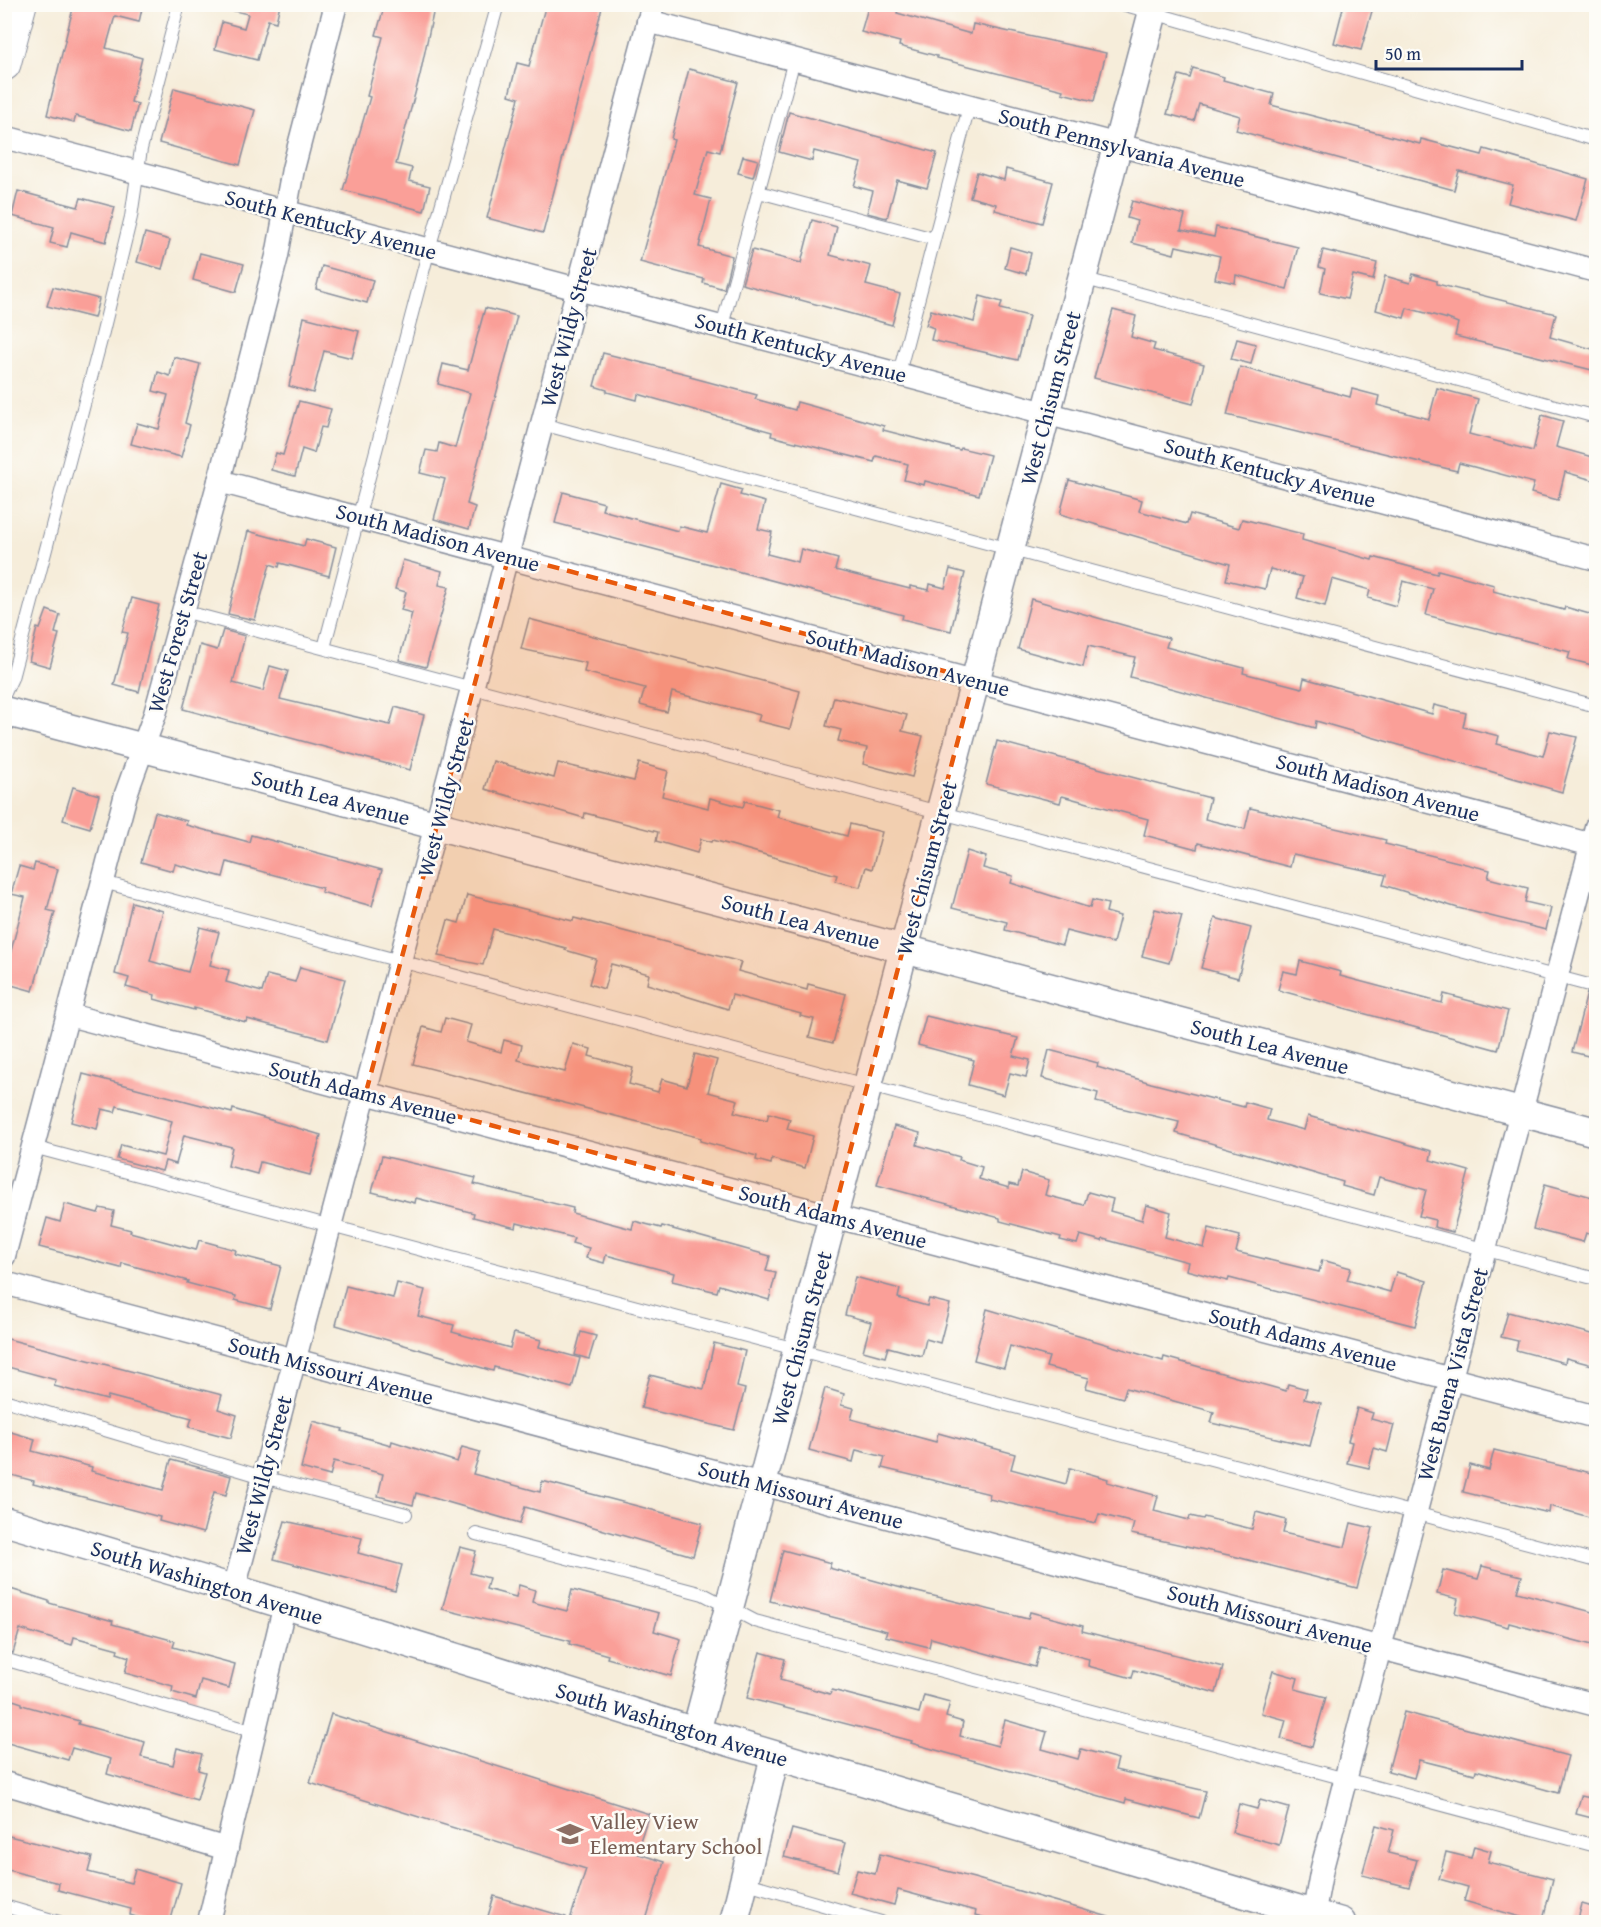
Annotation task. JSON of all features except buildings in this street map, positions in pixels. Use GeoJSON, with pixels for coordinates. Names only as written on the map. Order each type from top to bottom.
{"type":"FeatureCollection","features":[{"type":"Feature","properties":{"kind":"main road"},"geometry":{"type":"LineString","coordinates":[[4,64],[20,4]]}},
{"type":"Feature","properties":{"kind":"street","name":"West Forest Street"},"geometry":{"type":"LineString","coordinates":[[4,1256],[126,794],[154,714],[219,480],[277,256],[293,169],[336,4]]}},
{"type":"Feature","properties":{"kind":"street","name":"West Chisum Street"},"geometry":{"type":"LineString","coordinates":[[696,1732],[1154,8]]}},
{"type":"Feature","properties":{"kind":"street","name":"South Pennsylvania Avenue"},"geometry":{"type":"LineString","coordinates":[[651,13],[794,60],[1596,271]]}},
{"type":"Feature","properties":{"kind":"street","name":"West Wildy Street"},"geometry":{"type":"LineString","coordinates":[[234,1589],[651,13]]}},
{"type":"Feature","properties":{"kind":"street","name":"South Kentucky Avenue"},"geometry":{"type":"LineString","coordinates":[[4,136],[1596,559]]}},
{"type":"Feature","properties":{"kind":"street","name":"South Madison Avenue"},"geometry":{"type":"LineString","coordinates":[[219,480],[974,679],[1595,839]]}},
{"type":"Feature","properties":{"kind":"street","name":"South Lea Avenue"},"geometry":{"type":"LineString","coordinates":[[4,711],[1596,1132]]}},
{"type":"Feature","properties":{"kind":"street","name":"West Buena Vista Street"},"geometry":{"type":"LineString","coordinates":[[1313,1919],[1322,1868],[1595,839]]}},
{"type":"Feature","properties":{"kind":"street","name":"South Adams Avenue"},"geometry":{"type":"LineString","coordinates":[[69,1015],[1596,1417]]}},
{"type":"Feature","properties":{"kind":"street","name":"South Missouri Avenue"},"geometry":{"type":"LineString","coordinates":[[4,1283],[1596,1705]]}},
{"type":"Feature","properties":{"kind":"street","name":"South Washington Avenue"},"geometry":{"type":"LineString","coordinates":[[4,1521],[285,1604],[696,1732],[1313,1919],[1341,1923]]}},
{"type":"Feature","properties":{"kind":"street"},"geometry":{"type":"LineString","coordinates":[[209,1923],[285,1604]]}},
{"type":"Feature","properties":{"kind":"street"},"geometry":{"type":"LineString","coordinates":[[734,1923],[775,1756]]}},
{"type":"Feature","properties":{"kind":"street"},"geometry":{"type":"LineString","coordinates":[[4,1783],[226,1849]]}},
{"type":"Feature","properties":{"kind":"lane"},"geometry":{"type":"LineString","coordinates":[[4,695],[12,678],[101,340],[131,217],[137,172],[179,4]]}},
{"type":"Feature","properties":{"kind":"lane"},"geometry":{"type":"LineString","coordinates":[[324,648],[429,249],[498,4]]}},
{"type":"Feature","properties":{"kind":"lane"},"geometry":{"type":"LineString","coordinates":[[1122,4],[1154,8],[1596,140]]}},
{"type":"Feature","properties":{"kind":"lane"},"geometry":{"type":"LineString","coordinates":[[722,326],[794,60]]}},
{"type":"Feature","properties":{"kind":"lane"},"geometry":{"type":"LineString","coordinates":[[899,373],[969,107]]}},
{"type":"Feature","properties":{"kind":"lane"},"geometry":{"type":"LineString","coordinates":[[759,192],[934,238]]}},
{"type":"Feature","properties":{"kind":"lane"},"geometry":{"type":"LineString","coordinates":[[1082,278],[1596,417]]}},
{"type":"Feature","properties":{"kind":"lane"},"geometry":{"type":"LineString","coordinates":[[543,424],[1596,706]]}},
{"type":"Feature","properties":{"kind":"lane"},"geometry":{"type":"LineString","coordinates":[[183,611],[1596,987]]}},
{"type":"Feature","properties":{"kind":"lane"},"geometry":{"type":"LineString","coordinates":[[103,882],[1596,1278]]}},
{"type":"Feature","properties":{"kind":"lane"},"geometry":{"type":"LineString","coordinates":[[33,1147],[1596,1561]]}},
{"type":"Feature","properties":{"kind":"lane"},"geometry":{"type":"LineString","coordinates":[[4,1400],[263,1477],[406,1514]]}},
{"type":"Feature","properties":{"kind":"lane"},"geometry":{"type":"LineString","coordinates":[[476,1534],[703,1594],[755,1621],[1596,1845]]}},
{"type":"Feature","properties":{"kind":"lane"},"geometry":{"type":"LineString","coordinates":[[4,1659],[255,1732]]}},
{"type":"Feature","properties":{"kind":"lane"},"geometry":{"type":"LineString","coordinates":[[744,1882],[881,1923]]}},
{"type":"Feature","properties":{"kind":"lane"},"geometry":{"type":"LineString","coordinates":[[4,1906],[60,1923]]}},
{"type":"Feature","properties":{"kind":"highlighted area"},"geometry":{"type":"Polygon","coordinates":[[[509,555],[974,679],[833,1216],[366,1092],[509,555]]]}},
{"type":"Feature","properties":{"kind":"place","name":"Valley View Elementary School"},"geometry":{"type":"Point","coordinates":[570,1834]}}]}
